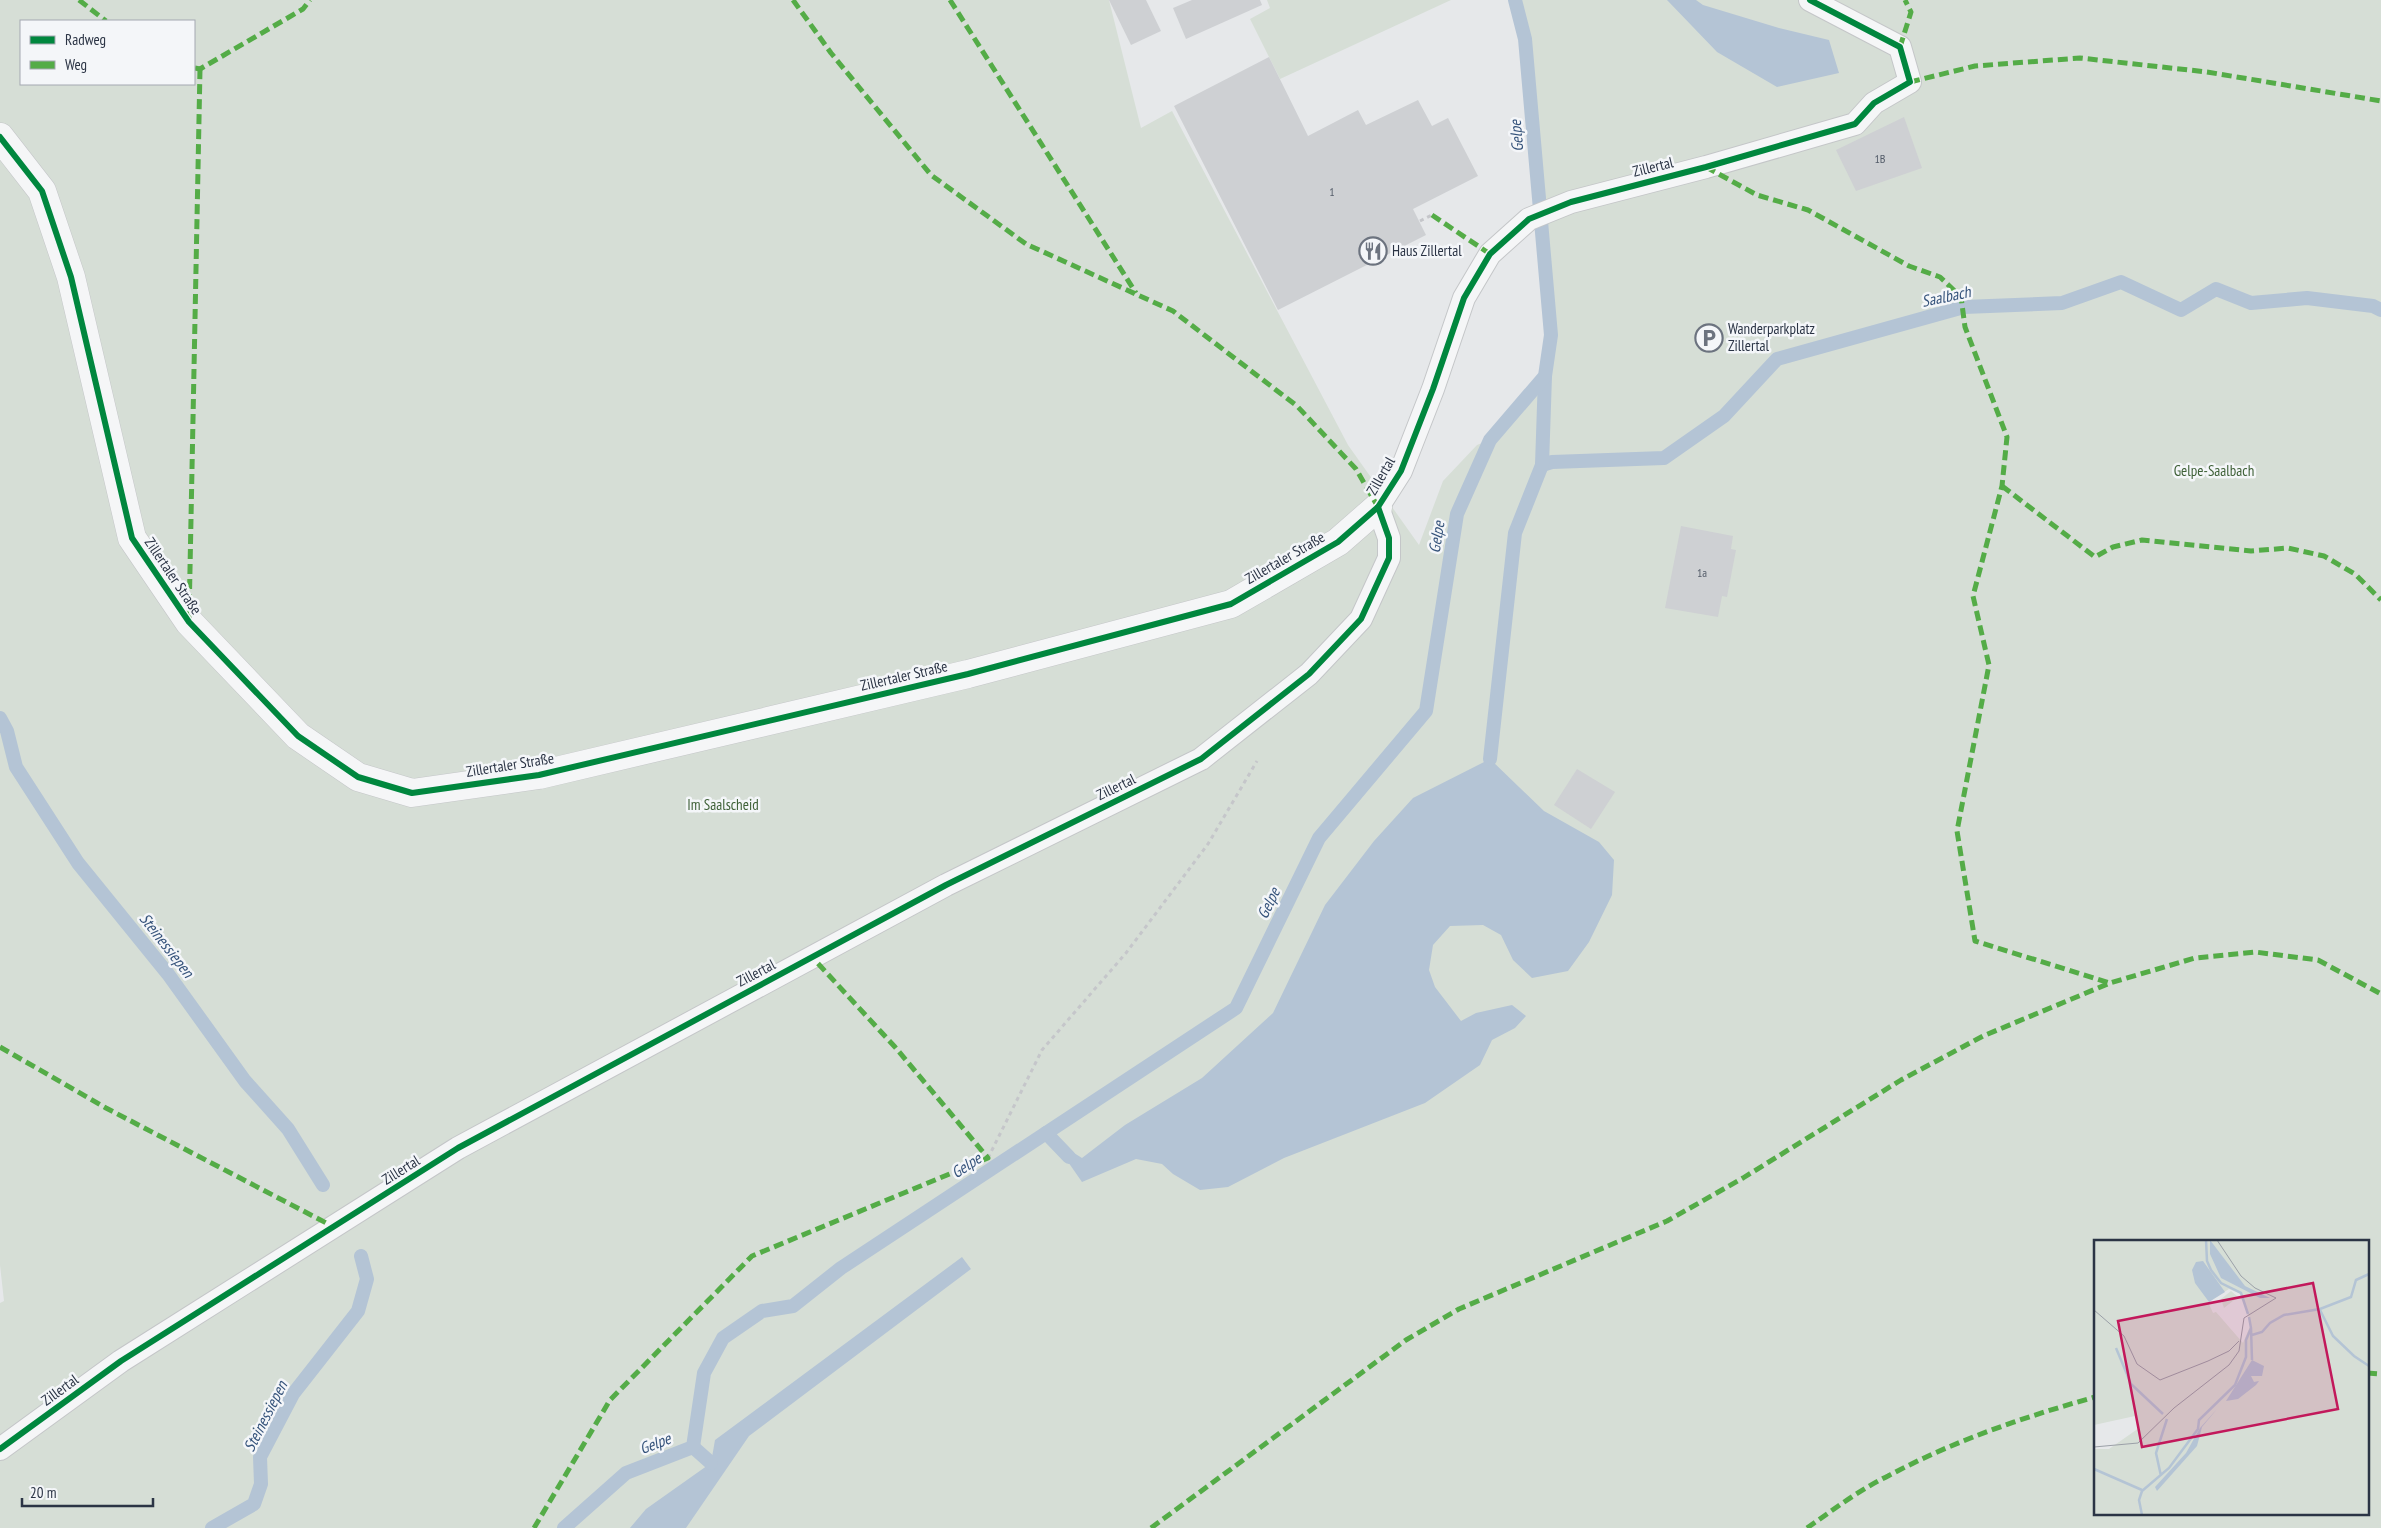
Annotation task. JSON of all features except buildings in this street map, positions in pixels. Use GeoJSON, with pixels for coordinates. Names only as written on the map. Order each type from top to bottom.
{"type":"FeatureCollection","features":[{"type":"Feature","properties":{"kind":"street","name":"Zillertaler Straße"},"geometry":{"type":"LineString","coordinates":[[0,137],[42,191],[71,277],[132,538],[189,622],[298,736],[358,777],[412,793],[539,775],[968,674],[1231,604],[1338,542],[1378,507]]}},
{"type":"Feature","properties":{"kind":"lane","name":"Zillertal"},"geometry":{"type":"LineString","coordinates":[[0,1448],[121,1361],[458,1148],[946,885],[1201,759],[1309,674],[1361,619],[1389,558],[1389,538],[1378,507],[1401,471],[1433,389],[1464,298],[1490,254],[1529,219],[1570,202],[1706,168],[1855,124],[1874,103],[1910,82],[1900,47],[1810,0]]}},
{"type":"Feature","properties":{"kind":"path"},"geometry":{"type":"LineString","coordinates":[[1420,221],[1432,215]]}},
{"type":"Feature","properties":{"kind":"path"},"geometry":{"type":"LineString","coordinates":[[988,1158],[1042,1050],[1126,953],[1208,844],[1258,759]]}},
{"type":"Feature","properties":{"kind":"green space","name":"Im Saalscheid"},"geometry":{"type":"Polygon","coordinates":[[[0,0],[1109,0],[1141,128],[1172,111],[1348,445],[1419,545],[1443,481],[1477,445],[1490,440],[1545,376],[1551,335],[1525,39],[1515,0],[2381,0],[2381,1528],[0,1528],[0,1303],[4,1301],[0,1265],[0,0]]]}},
{"type":"Feature","properties":{"kind":"green space"},"geometry":{"type":"Polygon","coordinates":[[[1267,0],[1451,0],[1280,79],[1250,19],[1270,8],[1267,0]]]}},
{"type":"Feature","properties":{"kind":"water"},"geometry":{"type":"Polygon","coordinates":[[[1667,0],[1696,0],[1703,5],[1779,28],[1829,40],[1839,73],[1777,87],[1717,52],[1667,0]]]}},
{"type":"Feature","properties":{"kind":"water"},"geometry":{"type":"Polygon","coordinates":[[[1490,759],[1544,811],[1599,842],[1614,860],[1612,895],[1589,942],[1568,971],[1532,978],[1513,960],[1501,935],[1483,925],[1450,926],[1433,945],[1429,970],[1435,987],[1461,1021],[1476,1013],[1512,1005],[1526,1016],[1515,1028],[1492,1040],[1480,1065],[1425,1103],[1284,1158],[1228,1187],[1200,1190],[1173,1174],[1162,1164],[1136,1159],[1082,1182],[1066,1159],[1074,1153],[1082,1158],[1125,1125],[1202,1078],[1273,1013],[1325,905],[1374,841],[1413,798],[1490,759]]]}},
{"type":"Feature","properties":{"kind":"water"},"geometry":{"type":"Polygon","coordinates":[[[962,1257],[971,1269],[749,1436],[686,1528],[630,1528],[646,1509],[711,1463],[715,1440],[962,1257]]]}},
{"type":"Feature","properties":{"kind":"waterway","name":"Gelpe"},"geometry":{"type":"LineString","coordinates":[[564,1528],[626,1473],[693,1447],[704,1373],[723,1338],[762,1311],[793,1306],[841,1268],[1236,1008],[1319,838],[1426,711],[1457,514],[1490,440],[1545,376],[1551,335],[1525,39],[1515,0]]}},
{"type":"Feature","properties":{"kind":"waterway","name":"Saalbach"},"geometry":{"type":"LineString","coordinates":[[1542,465],[1552,462],[1664,458],[1724,416],[1777,359],[1964,307],[2062,303],[2121,282],[2181,310],[2216,289],[2251,303],[2307,298],[2373,306],[2381,310]]}},
{"type":"Feature","properties":{"kind":"waterway"},"geometry":{"type":"LineString","coordinates":[[1490,759],[1515,533],[1542,465],[1545,376]]}},
{"type":"Feature","properties":{"kind":"waterway","name":"Steinessiepen"},"geometry":{"type":"LineString","coordinates":[[0,718],[7,731],[16,767],[78,863],[168,974],[245,1081],[288,1129],[323,1185]]}},
{"type":"Feature","properties":{"kind":"waterway"},"geometry":{"type":"LineString","coordinates":[[1046,1133],[1069,1157]]}},
{"type":"Feature","properties":{"kind":"waterway","name":"Steinessiepen"},"geometry":{"type":"LineString","coordinates":[[212,1528],[254,1504],[261,1484],[260,1457],[293,1394],[358,1311],[367,1279],[361,1256]]}},
{"type":"Feature","properties":{"kind":"waterway"},"geometry":{"type":"LineString","coordinates":[[693,1447],[711,1463]]}},
{"type":"Feature","properties":{"kind":"marked path"},"geometry":{"type":"LineString","coordinates":[[79,0],[105,20]]}},
{"type":"Feature","properties":{"kind":"marked path"},"geometry":{"type":"LineString","coordinates":[[195,68],[200,69],[303,9],[310,0]]}},
{"type":"Feature","properties":{"kind":"marked path"},"geometry":{"type":"LineString","coordinates":[[793,0],[831,53],[931,175],[1026,244],[1173,311],[1297,406],[1356,469],[1378,507]]}},
{"type":"Feature","properties":{"kind":"marked path"},"geometry":{"type":"LineString","coordinates":[[950,0],[1136,293]]}},
{"type":"Feature","properties":{"kind":"marked path"},"geometry":{"type":"LineString","coordinates":[[1900,47],[1911,12],[1905,0]]}},
{"type":"Feature","properties":{"kind":"marked path"},"geometry":{"type":"LineString","coordinates":[[1910,82],[1975,66],[2080,58],[2207,72],[2381,101]]}},
{"type":"Feature","properties":{"kind":"marked path"},"geometry":{"type":"LineString","coordinates":[[189,619],[200,69]]}},
{"type":"Feature","properties":{"kind":"marked path"},"geometry":{"type":"LineString","coordinates":[[1706,167],[1757,195],[1808,210],[1909,266],[1940,277],[1961,297],[1965,327],[2007,437],[2002,486],[1973,596],[1989,665],[1957,831],[1975,941],[2110,983]]}},
{"type":"Feature","properties":{"kind":"marked path"},"geometry":{"type":"LineString","coordinates":[[1432,215],[1490,254]]}},
{"type":"Feature","properties":{"kind":"marked path"},"geometry":{"type":"LineString","coordinates":[[2002,486],[2095,557],[2113,547],[2142,540],[2251,551],[2288,548],[2324,556],[2355,574],[2381,600]]}},
{"type":"Feature","properties":{"kind":"marked path"},"geometry":{"type":"LineString","coordinates":[[1151,1528],[1406,1340],[1459,1309],[1667,1221],[1743,1178],[1901,1080],[1983,1036],[2110,983],[2195,958],[2255,952],[2318,960],[2381,994]]}},
{"type":"Feature","properties":{"kind":"marked path"},"geometry":{"type":"LineString","coordinates":[[534,1528],[610,1400],[752,1256],[988,1158],[895,1047],[812,957]]}},
{"type":"Feature","properties":{"kind":"marked path"},"geometry":{"type":"LineString","coordinates":[[0,1047],[106,1108],[334,1227]]}},
{"type":"Feature","properties":{"kind":"marked path"},"geometry":{"type":"LineString","coordinates":[[2368,1373],[2381,1374]]}},
{"type":"Feature","properties":{"kind":"marked path"},"geometry":{"type":"LineString","coordinates":[[1807,1528],[1846,1500],[1913,1463],[1989,1431],[2094,1397]]}},
{"type":"Feature","properties":{"kind":"cycle path"},"geometry":{"type":"LineString","coordinates":[[0,137],[42,191],[71,277],[132,538],[189,622],[298,736],[358,777],[412,793],[539,775],[968,674],[1231,604],[1338,542],[1378,507],[1401,471],[1433,389],[1464,298],[1490,254],[1529,219],[1571,202],[1706,167],[1855,124],[1874,103],[1910,82],[1900,47],[1810,0]]}},
{"type":"Feature","properties":{"kind":"cycle path"},"geometry":{"type":"LineString","coordinates":[[0,1449],[121,1361],[458,1148],[946,885],[1201,759],[1309,674],[1361,619],[1389,558],[1389,538],[1378,507]]}},
{"type":"Feature","properties":{"kind":"place","name":"Haus Zillertal"},"geometry":{"type":"Point","coordinates":[1373,251]}},
{"type":"Feature","properties":{"kind":"place","name":"Wanderparkplatz Zillertal"},"geometry":{"type":"Point","coordinates":[1709,338]}},
{"type":"Feature","properties":{"kind":"park label","name":"Gelpe-Saalbach"},"geometry":{"type":"Point","coordinates":[2214,471]}}]}
